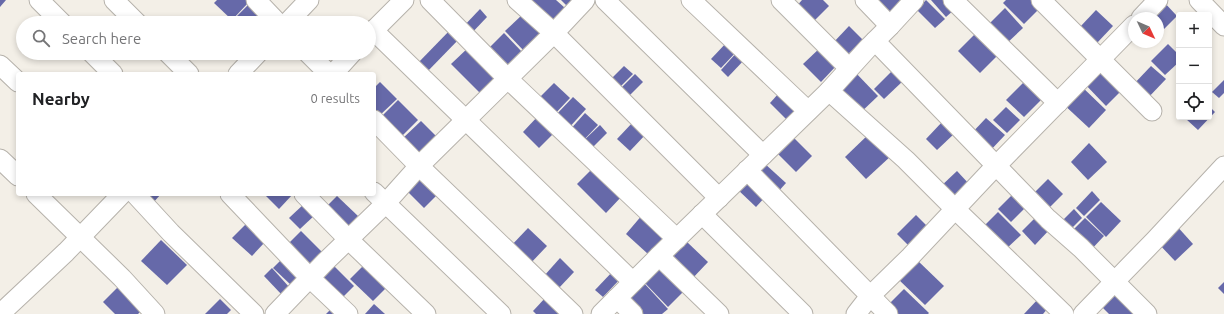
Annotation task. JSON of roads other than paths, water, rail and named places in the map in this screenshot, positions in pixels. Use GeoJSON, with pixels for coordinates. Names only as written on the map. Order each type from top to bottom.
{"type":"FeatureCollection","features":[{"type":"Feature","properties":{"kind":"street"},"geometry":{"type":"LineString","coordinates":[[39,0],[55,16]]}},
{"type":"Feature","properties":{"kind":"street"},"geometry":{"type":"LineString","coordinates":[[114,0],[130,16]]}},
{"type":"Feature","properties":{"kind":"street"},"geometry":{"type":"LineString","coordinates":[[256,0],[271,16]]}},
{"type":"Feature","properties":{"kind":"street"},"geometry":{"type":"LineString","coordinates":[[294,16],[309,0]]}},
{"type":"Feature","properties":{"kind":"street"},"geometry":{"type":"LineString","coordinates":[[376,28],[404,0]]}},
{"type":"Feature","properties":{"kind":"street"},"geometry":{"type":"LineString","coordinates":[[430,0],[508,79],[677,239]]}},
{"type":"Feature","properties":{"kind":"street"},"geometry":{"type":"LineString","coordinates":[[517,0],[554,33],[719,198]]}},
{"type":"Feature","properties":{"kind":"street"},"geometry":{"type":"LineString","coordinates":[[276,314],[348,239],[380,198],[419,166],[466,121],[585,0]]}},
{"type":"Feature","properties":{"kind":"street"},"geometry":{"type":"LineString","coordinates":[[605,0],[763,155]]}},
{"type":"Feature","properties":{"kind":"street"},"geometry":{"type":"LineString","coordinates":[[692,0],[808,111]]}},
{"type":"Feature","properties":{"kind":"street"},"geometry":{"type":"LineString","coordinates":[[781,0],[849,68]]}},
{"type":"Feature","properties":{"kind":"street"},"geometry":{"type":"LineString","coordinates":[[865,0],[890,26]]}},
{"type":"Feature","properties":{"kind":"street"},"geometry":{"type":"LineString","coordinates":[[601,314],[632,282],[829,91],[914,0]]}},
{"type":"Feature","properties":{"kind":"street"},"geometry":{"type":"LineString","coordinates":[[953,0],[1058,103]]}},
{"type":"Feature","properties":{"kind":"street"},"geometry":{"type":"LineString","coordinates":[[1041,0],[1152,111]]}},
{"type":"Feature","properties":{"kind":"street"},"geometry":{"type":"LineString","coordinates":[[1147,12],[1158,0]]}},
{"type":"Feature","properties":{"kind":"street"},"geometry":{"type":"LineString","coordinates":[[1199,0],[1224,26]]}},
{"type":"Feature","properties":{"kind":"street"},"geometry":{"type":"LineString","coordinates":[[856,314],[870,296],[910,257],[1128,31]]}},
{"type":"Feature","properties":{"kind":"street"},"geometry":{"type":"LineString","coordinates":[[376,38],[466,121],[632,282]]}},
{"type":"Feature","properties":{"kind":"street"},"geometry":{"type":"LineString","coordinates":[[875,41],[1048,219],[1080,248],[1147,314]]}},
{"type":"Feature","properties":{"kind":"street"},"geometry":{"type":"LineString","coordinates":[[99,60],[111,72]]}},
{"type":"Feature","properties":{"kind":"street"},"geometry":{"type":"LineString","coordinates":[[175,60],[187,72]]}},
{"type":"Feature","properties":{"kind":"street"},"geometry":{"type":"LineString","coordinates":[[240,72],[251,60]]}},
{"type":"Feature","properties":{"kind":"street"},"geometry":{"type":"LineString","coordinates":[[315,60],[327,72]]}},
{"type":"Feature","properties":{"kind":"street"},"geometry":{"type":"LineString","coordinates":[[335,72],[346,60]]}},
{"type":"Feature","properties":{"kind":"street"},"geometry":{"type":"LineString","coordinates":[[0,65],[16,80]]}},
{"type":"Feature","properties":{"kind":"street"},"geometry":{"type":"LineString","coordinates":[[829,91],[906,160],[1064,314]]}},
{"type":"Feature","properties":{"kind":"street"},"geometry":{"type":"LineString","coordinates":[[376,122],[419,166],[573,314]]}},
{"type":"Feature","properties":{"kind":"street"},"geometry":{"type":"LineString","coordinates":[[0,158],[16,174]]}},
{"type":"Feature","properties":{"kind":"street"},"geometry":{"type":"LineString","coordinates":[[1083,314],[1224,166]]}},
{"type":"Feature","properties":{"kind":"street"},"geometry":{"type":"LineString","coordinates":[[747,170],[888,314]]}},
{"type":"Feature","properties":{"kind":"street"},"geometry":{"type":"LineString","coordinates":[[38,196],[122,278],[155,314]]}},
{"type":"Feature","properties":{"kind":"street"},"geometry":{"type":"LineString","coordinates":[[0,314],[120,196]]}},
{"type":"Feature","properties":{"kind":"street"},"geometry":{"type":"LineString","coordinates":[[137,196],[171,233],[254,314]]}},
{"type":"Feature","properties":{"kind":"street"},"geometry":{"type":"LineString","coordinates":[[232,196],[310,278],[348,314]]}},
{"type":"Feature","properties":{"kind":"street"},"geometry":{"type":"LineString","coordinates":[[306,196],[426,314]]}},
{"type":"Feature","properties":{"kind":"street"},"geometry":{"type":"LineString","coordinates":[[380,198],[501,314]]}},
{"type":"Feature","properties":{"kind":"street"},"geometry":{"type":"LineString","coordinates":[[702,214],[803,314]]}},
{"type":"Feature","properties":{"kind":"street"},"geometry":{"type":"LineString","coordinates":[[659,256],[719,314]]}},
{"type":"Feature","properties":{"kind":"street"},"geometry":{"type":"LineString","coordinates":[[617,298],[633,314]]}}]}
